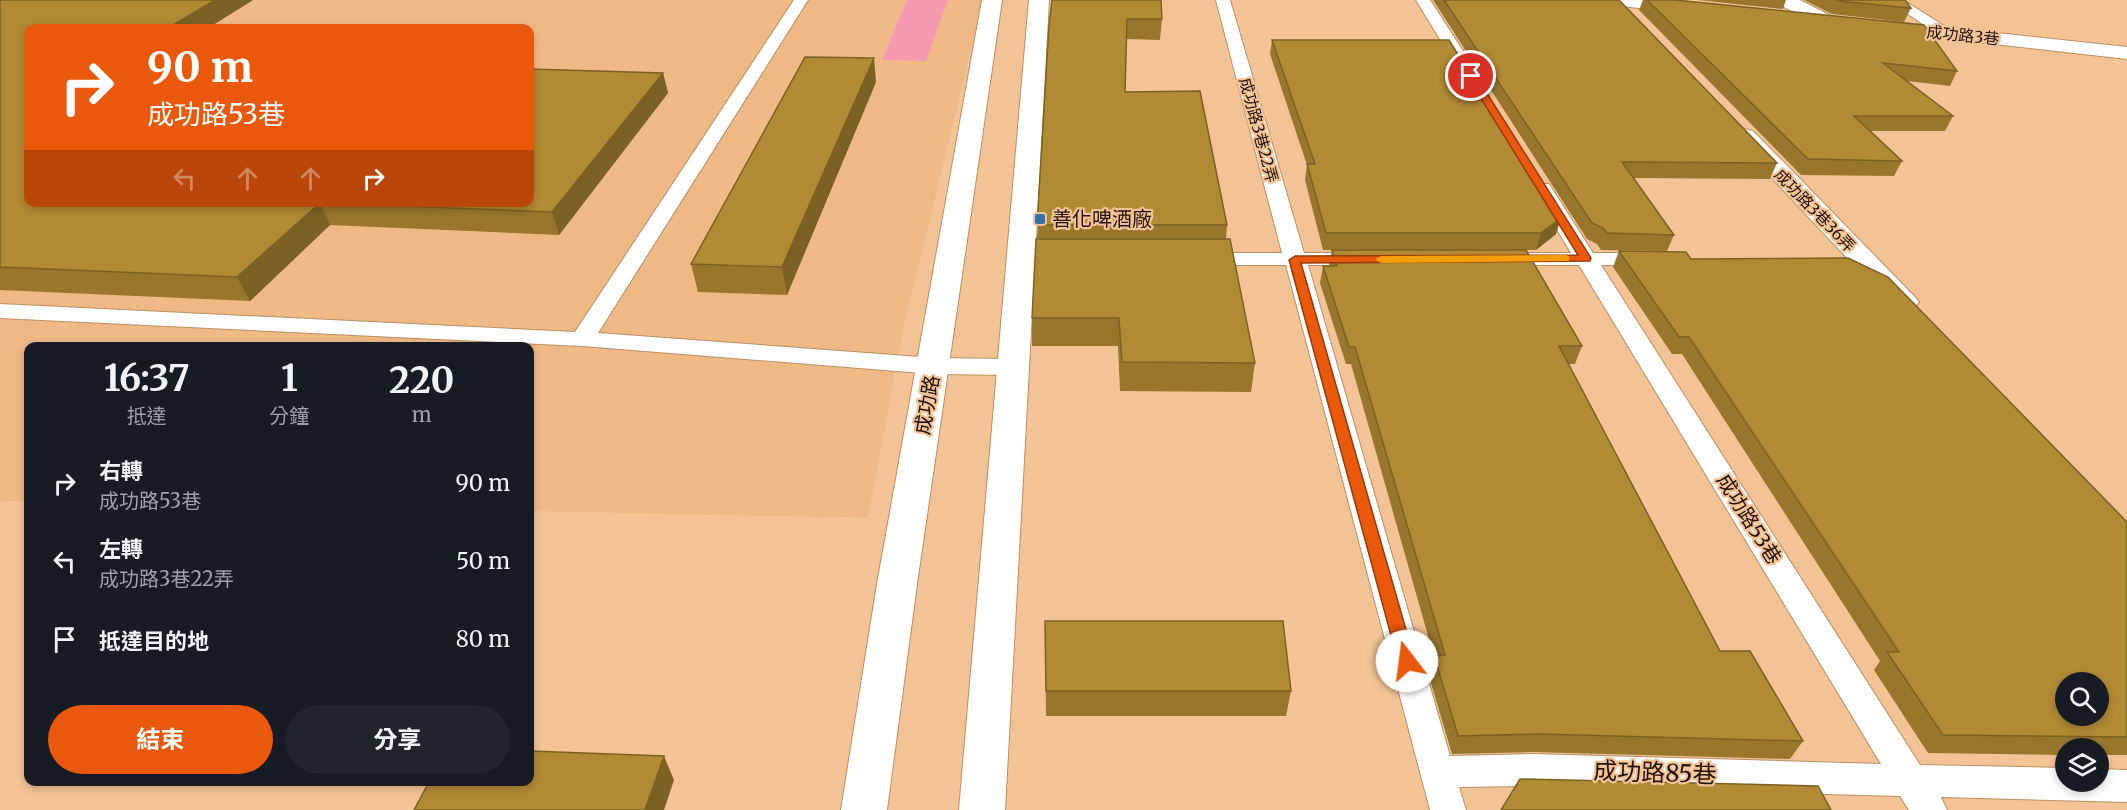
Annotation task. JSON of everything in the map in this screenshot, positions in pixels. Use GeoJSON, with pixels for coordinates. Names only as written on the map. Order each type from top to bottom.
{"type":"FeatureCollection","features":[{"type":"Feature","properties":{"kind":"main road","name":"成功路"},"geometry":{"type":"LineString","coordinates":[[864,810],[897,584],[992,0]]}},
{"type":"Feature","properties":{"kind":"main road"},"geometry":{"type":"LineString","coordinates":[[982,810],[1012,367],[1032,258],[1039,0]]}},
{"type":"Feature","properties":{"kind":"main road"},"geometry":{"type":"LineString","coordinates":[[1615,0],[1639,26]]}},
{"type":"Feature","properties":{"kind":"main road"},"geometry":{"type":"LineString","coordinates":[[1620,0],[1693,5]]}},
{"type":"Feature","properties":{"kind":"main road"},"geometry":{"type":"LineString","coordinates":[[1782,8],[1826,21],[1848,23]]}},
{"type":"Feature","properties":{"kind":"main road","name":"成功路3巷"},"geometry":{"type":"LineString","coordinates":[[1870,26],[2127,54]]}},
{"type":"Feature","properties":{"kind":"main road","name":"成功路3巷36弄"},"geometry":{"type":"LineString","coordinates":[[1728,119],[1855,263],[1924,323]]}},
{"type":"Feature","properties":{"kind":"lane"},"geometry":{"type":"LineString","coordinates":[[582,339],[801,0]]}},
{"type":"Feature","properties":{"kind":"lane","name":"成功路3巷22弄"},"geometry":{"type":"LineString","coordinates":[[1223,0],[1295,260]]}},
{"type":"Feature","properties":{"kind":"lane"},"geometry":{"type":"LineString","coordinates":[[1423,0],[1478,86]]}},
{"type":"Feature","properties":{"kind":"lane"},"geometry":{"type":"LineString","coordinates":[[1893,0],[1949,34]]}},
{"type":"Feature","properties":{"kind":"lane"},"geometry":{"type":"LineString","coordinates":[[1532,172],[1586,258]]}},
{"type":"Feature","properties":{"kind":"lane","name":"成功路53巷"},"geometry":{"type":"LineString","coordinates":[[1586,258],[1920,795]]}},
{"type":"Feature","properties":{"kind":"lane"},"geometry":{"type":"LineString","coordinates":[[1175,259],[1388,259]]}},
{"type":"Feature","properties":{"kind":"lane"},"geometry":{"type":"LineString","coordinates":[[1481,259],[1668,260]]}},
{"type":"Feature","properties":{"kind":"lane"},"geometry":{"type":"LineString","coordinates":[[1295,260],[1448,810]]}},
{"type":"Feature","properties":{"kind":"lane"},"geometry":{"type":"LineString","coordinates":[[0,311],[582,339],[934,366],[1012,367]]}},
{"type":"Feature","properties":{"kind":"lane","name":"成功路85巷"},"geometry":{"type":"LineString","coordinates":[[1438,772],[1532,770],[1920,795],[2127,786]]}},
{"type":"Feature","properties":{"kind":"shaded area"},"geometry":{"type":"Polygon","coordinates":[[[0,0],[983,0],[903,330],[868,518],[534,511],[534,342],[24,342],[24,502],[0,501],[0,0]]]}},
{"type":"Feature","properties":{"kind":"shaded area"},"geometry":{"type":"Polygon","coordinates":[[[907,0],[948,0],[926,61],[882,60],[907,0]]]}},
{"type":"Feature","properties":{"kind":"building"},"geometry":{"type":"Polygon","coordinates":[[[0,0],[215,0],[175,24],[24,24],[24,207],[316,207],[237,277],[0,267],[0,0]]]}},
{"type":"Feature","properties":{"kind":"building"},"geometry":{"type":"Polygon","coordinates":[[[1052,0],[1161,0],[1162,19],[1127,19],[1125,92],[1200,91],[1227,225],[1037,225],[1052,0]]]}},
{"type":"Feature","properties":{"kind":"building"},"geometry":{"type":"Polygon","coordinates":[[[1444,0],[1619,0],[1777,163],[1622,162],[1674,235],[1607,233],[1603,228],[1592,223],[1444,0]]]}},
{"type":"Feature","properties":{"kind":"building"},"geometry":{"type":"Polygon","coordinates":[[[1647,0],[1675,0],[1924,25],[1957,71],[1883,63],[1953,116],[1854,116],[1902,161],[1808,159],[1647,0]]]}},
{"type":"Feature","properties":{"kind":"building"},"geometry":{"type":"Polygon","coordinates":[[[1905,0],[1911,8],[1838,1],[1905,0]]]}},
{"type":"Feature","properties":{"kind":"building"},"geometry":{"type":"Polygon","coordinates":[[[1272,40],[1449,40],[1561,218],[1541,233],[1326,233],[1307,164],[1315,164],[1272,40]]]}},
{"type":"Feature","properties":{"kind":"building"},"geometry":{"type":"Polygon","coordinates":[[[805,57],[874,58],[782,267],[691,264],[805,57]]]}},
{"type":"Feature","properties":{"kind":"building"},"geometry":{"type":"Polygon","coordinates":[[[534,69],[663,73],[552,212],[423,207],[534,207],[534,69]]]}},
{"type":"Feature","properties":{"kind":"building"},"geometry":{"type":"Polygon","coordinates":[[[1036,239],[1230,239],[1255,363],[1122,362],[1119,318],[1032,318],[1036,239]]]}},
{"type":"Feature","properties":{"kind":"building"},"geometry":{"type":"Polygon","coordinates":[[[1332,250],[1526,250],[1582,346],[1559,346],[1720,651],[1750,651],[1803,741],[1540,734],[1458,736],[1434,655],[1445,655],[1355,347],[1349,347],[1323,266],[1337,266],[1332,250]]]}},
{"type":"Feature","properties":{"kind":"building"},"geometry":{"type":"Polygon","coordinates":[[[1619,251],[1686,252],[1691,259],[1848,258],[1888,277],[2127,522],[2127,737],[1943,735],[1887,652],[1899,652],[1689,337],[1679,337],[1619,251]]]}},
{"type":"Feature","properties":{"kind":"building"},"geometry":{"type":"Polygon","coordinates":[[[1045,621],[1283,621],[1291,691],[1046,691],[1045,621]]]}},
{"type":"Feature","properties":{"kind":"building"},"geometry":{"type":"Polygon","coordinates":[[[534,751],[664,756],[645,810],[414,810],[427,786],[534,786],[534,751]]]}},
{"type":"Feature","properties":{"kind":"building"},"geometry":{"type":"Polygon","coordinates":[[[1520,779],[1818,786],[1831,810],[1501,810],[1520,779]]]}},
{"type":"Feature","properties":{"kind":"slow traffic"},"geometry":{"type":"LineString","coordinates":[[1381,259],[1565,258]]}},
{"type":"Feature","properties":{"kind":"place","name":"善化啤酒廠"},"geometry":{"type":"Point","coordinates":[1040,219]}},
{"type":"Feature","properties":{"kind":"route"},"geometry":{"type":"LineString","coordinates":[[1407,661],[1295,260],[1586,258],[1471,76]]}}]}
